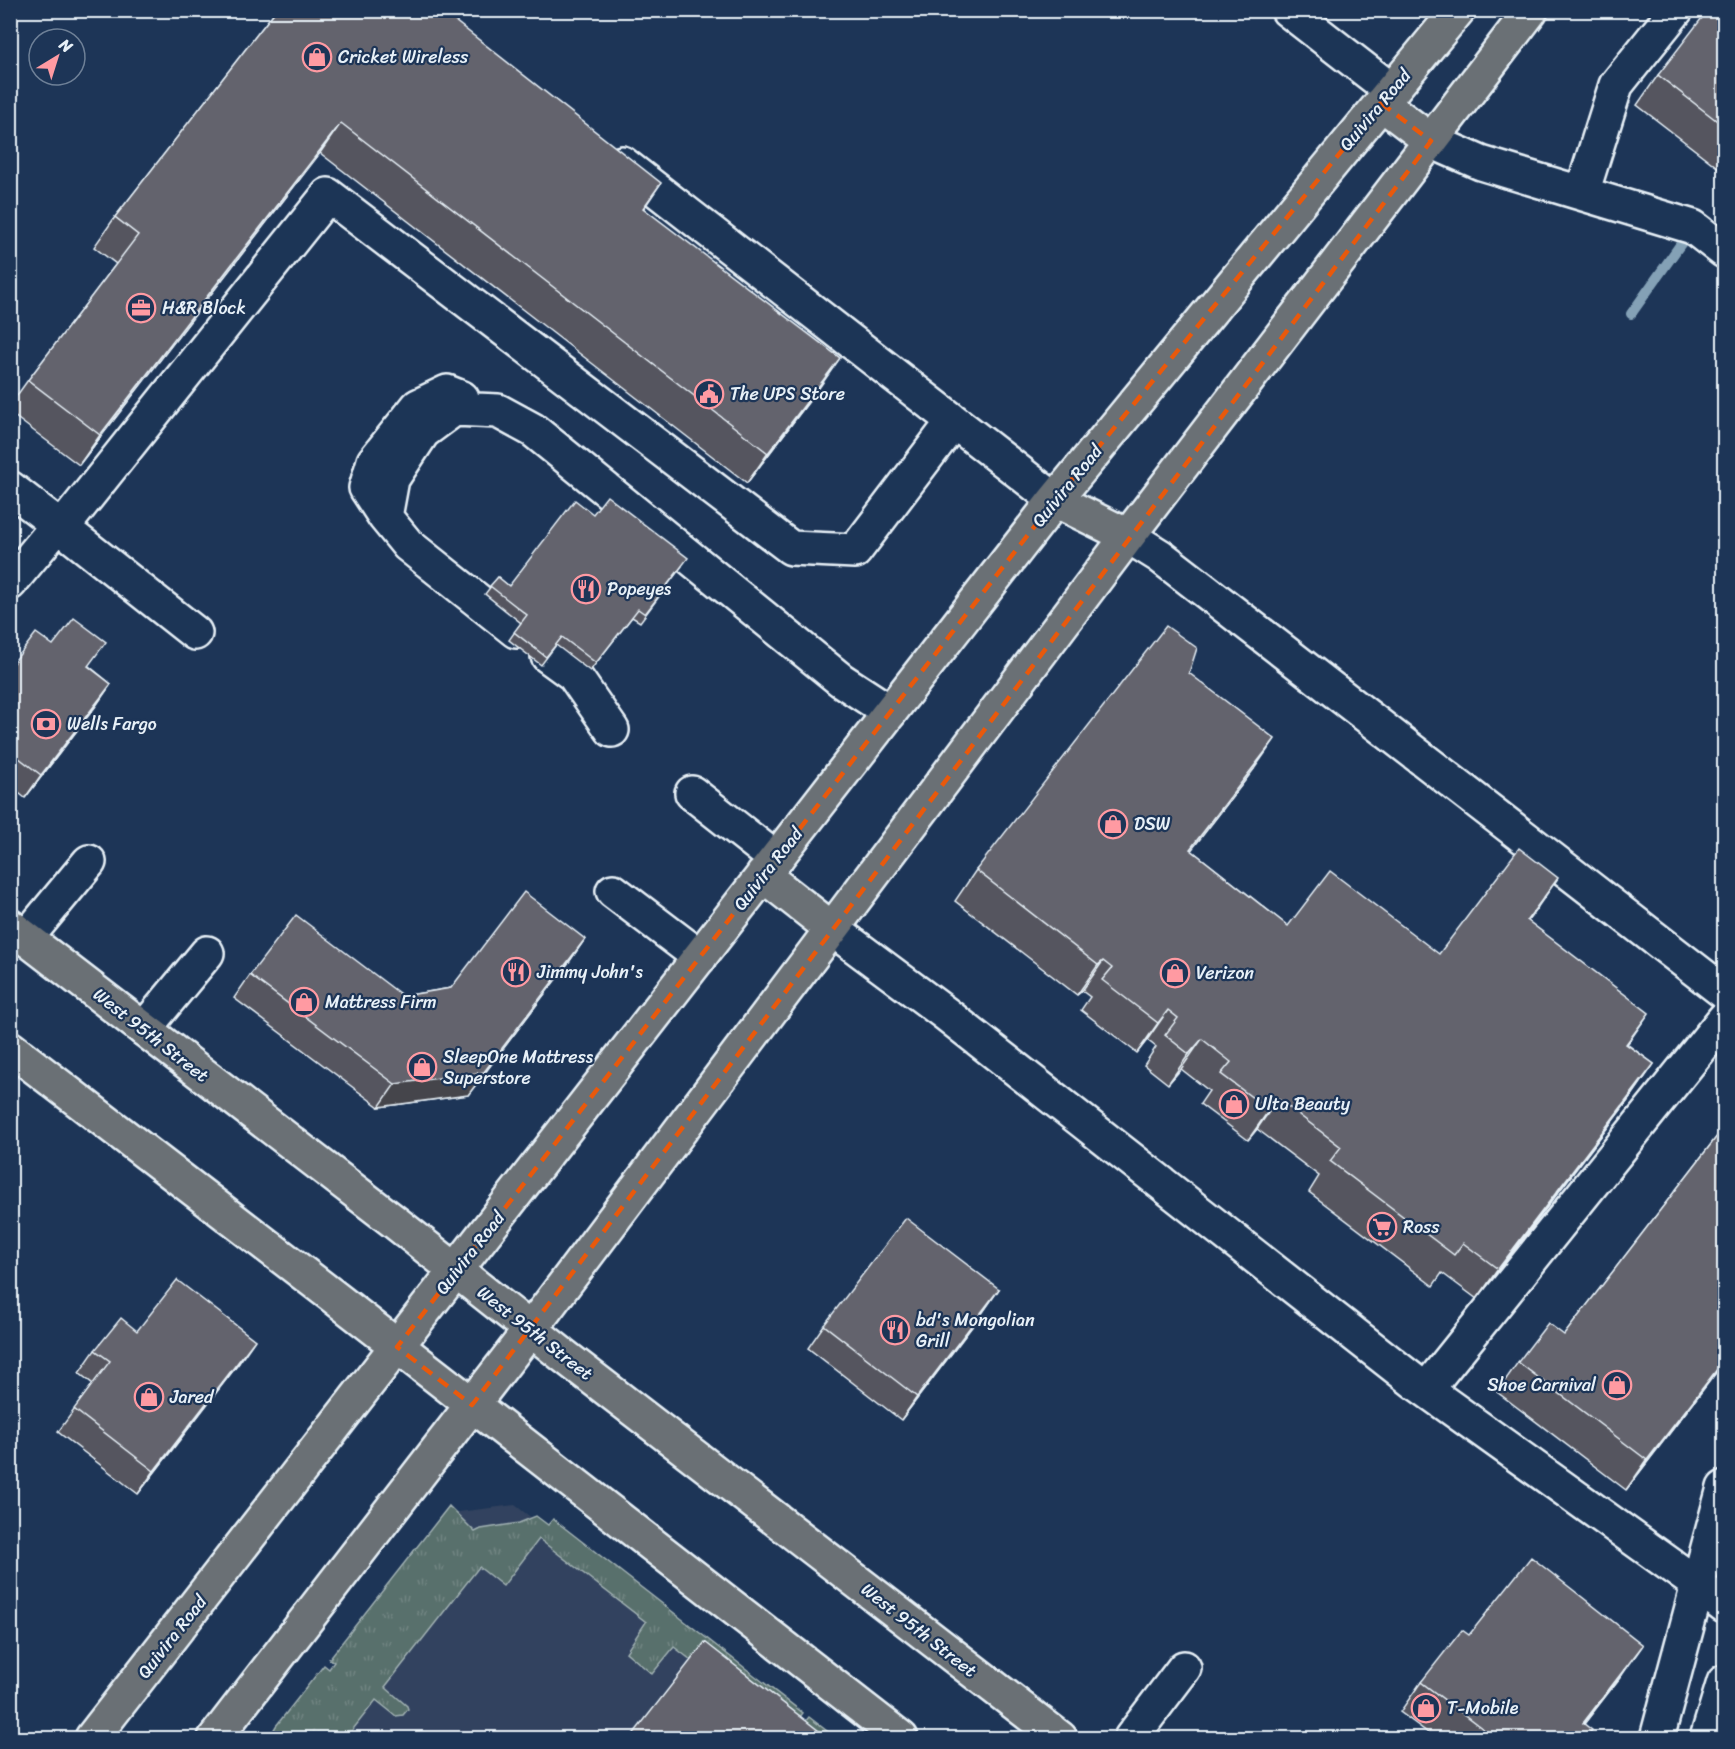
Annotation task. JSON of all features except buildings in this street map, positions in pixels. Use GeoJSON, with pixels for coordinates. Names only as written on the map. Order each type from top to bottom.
{"type":"FeatureCollection","features":[{"type":"Feature","properties":{"kind":"main road","name":"Quivira Road"},"geometry":{"type":"LineString","coordinates":[[92,1738],[1055,500],[1458,10]]}},
{"type":"Feature","properties":{"kind":"main road"},"geometry":{"type":"LineString","coordinates":[[215,1738],[530,1330],[1128,536],[1531,10]]}},
{"type":"Feature","properties":{"kind":"main road"},"geometry":{"type":"LineString","coordinates":[[1386,97],[1431,141]]}},
{"type":"Feature","properties":{"kind":"main road"},"geometry":{"type":"LineString","coordinates":[[1055,500],[1128,536]]}},
{"type":"Feature","properties":{"kind":"main road"},"geometry":{"type":"LineString","coordinates":[[770,867],[832,929]]}},
{"type":"Feature","properties":{"kind":"main road","name":"West 95th Street"},"geometry":{"type":"LineString","coordinates":[[18,932],[1060,1738]]}},
{"type":"Feature","properties":{"kind":"main road"},"geometry":{"type":"LineString","coordinates":[[15,1060],[325,1290],[901,1738]]}},
{"type":"Feature","properties":{"kind":"lane"},"geometry":{"type":"LineString","coordinates":[[1288,10],[1386,97]]}},
{"type":"Feature","properties":{"kind":"lane"},"geometry":{"type":"LineString","coordinates":[[1582,193],[1616,85],[1676,10]]}},
{"type":"Feature","properties":{"kind":"lane"},"geometry":{"type":"LineString","coordinates":[[1431,141],[1481,162],[1693,227],[1725,251]]}},
{"type":"Feature","properties":{"kind":"lane"},"geometry":{"type":"LineString","coordinates":[[602,147],[1055,500]]}},
{"type":"Feature","properties":{"kind":"lane"},"geometry":{"type":"LineString","coordinates":[[12,578],[60,526],[328,195],[791,548],[855,551],[953,422]]}},
{"type":"Feature","properties":{"kind":"lane"},"geometry":{"type":"LineString","coordinates":[[516,631],[408,545],[385,517],[392,479],[423,432],[454,409],[498,411],[533,430],[841,680],[890,712]]}},
{"type":"Feature","properties":{"kind":"lane"},"geometry":{"type":"LineString","coordinates":[[10,488],[195,633]]}},
{"type":"Feature","properties":{"kind":"lane"},"geometry":{"type":"LineString","coordinates":[[1128,536],[1169,563],[1725,992]]}},
{"type":"Feature","properties":{"kind":"lane"},"geometry":{"type":"LineString","coordinates":[[548,656],[574,675],[612,730]]}},
{"type":"Feature","properties":{"kind":"lane"},"geometry":{"type":"LineString","coordinates":[[692,793],[770,867]]}},
{"type":"Feature","properties":{"kind":"lane"},"geometry":{"type":"LineString","coordinates":[[18,932],[89,862]]}},
{"type":"Feature","properties":{"kind":"lane"},"geometry":{"type":"LineString","coordinates":[[613,891],[700,957]]}},
{"type":"Feature","properties":{"kind":"lane"},"geometry":{"type":"LineString","coordinates":[[832,929],[946,1014],[1426,1390],[1725,1606]]}},
{"type":"Feature","properties":{"kind":"lane"},"geometry":{"type":"LineString","coordinates":[[144,1029],[207,953]]}},
{"type":"Feature","properties":{"kind":"lane"},"geometry":{"type":"LineString","coordinates":[[1426,1390],[1725,1019]]}},
{"type":"Feature","properties":{"kind":"lane"},"geometry":{"type":"LineString","coordinates":[[1657,1738],[1725,1488]]}},
{"type":"Feature","properties":{"kind":"lane"},"geometry":{"type":"LineString","coordinates":[[1131,1738],[1184,1668]]}},
{"type":"Feature","properties":{"kind":"lane"},"geometry":{"type":"LineString","coordinates":[[1707,1738],[1725,1682]]}},
{"type":"Feature","properties":{"kind":"highlighted area"},"geometry":{"type":"Polygon","coordinates":[[[1381,103],[1431,141],[472,1405],[397,1347],[1055,500],[1381,103]]]}},
{"type":"Feature","properties":{"kind":"shaded area"},"geometry":{"type":"Polygon","coordinates":[[[515,1505],[813,1738],[282,1738],[458,1512],[515,1505]]]}},
{"type":"Feature","properties":{"kind":"green space"},"geometry":{"type":"Polygon","coordinates":[[[449,1506],[475,1532],[519,1523],[536,1516],[548,1525],[553,1519],[803,1713],[784,1738],[742,1699],[674,1647],[652,1674],[626,1652],[646,1622],[539,1539],[503,1586],[479,1567],[385,1687],[407,1706],[408,1709],[403,1715],[396,1716],[376,1700],[346,1738],[269,1738],[324,1665],[329,1669],[334,1662],[329,1659],[449,1506]]]}},
{"type":"Feature","properties":{"kind":"green space"},"geometry":{"type":"Polygon","coordinates":[[[809,1717],[836,1738],[792,1738],[809,1717]]]}},
{"type":"Feature","properties":{"kind":"waterway"},"geometry":{"type":"LineString","coordinates":[[1631,314],[1690,231]]}},
{"type":"Feature","properties":{"kind":"place","name":"Cricket Wireless"},"geometry":{"type":"Point","coordinates":[317,57]}},
{"type":"Feature","properties":{"kind":"place","name":"H&R Block"},"geometry":{"type":"Point","coordinates":[141,308]}},
{"type":"Feature","properties":{"kind":"place","name":"The UPS Store"},"geometry":{"type":"Point","coordinates":[709,394]}},
{"type":"Feature","properties":{"kind":"place","name":"Popeyes"},"geometry":{"type":"Point","coordinates":[586,589]}},
{"type":"Feature","properties":{"kind":"place","name":"Wells Fargo"},"geometry":{"type":"Point","coordinates":[46,724]}},
{"type":"Feature","properties":{"kind":"place","name":"DSW"},"geometry":{"type":"Point","coordinates":[1113,824]}},
{"type":"Feature","properties":{"kind":"place","name":"Jimmy John's"},"geometry":{"type":"Point","coordinates":[516,972]}},
{"type":"Feature","properties":{"kind":"place","name":"Verizon"},"geometry":{"type":"Point","coordinates":[1175,973]}},
{"type":"Feature","properties":{"kind":"place","name":"Mattress Firm"},"geometry":{"type":"Point","coordinates":[304,1002]}},
{"type":"Feature","properties":{"kind":"place","name":"SleepOne Mattress Superstore"},"geometry":{"type":"Point","coordinates":[422,1067]}},
{"type":"Feature","properties":{"kind":"place","name":"Ulta Beauty"},"geometry":{"type":"Point","coordinates":[1234,1104]}},
{"type":"Feature","properties":{"kind":"place","name":"Ross"},"geometry":{"type":"Point","coordinates":[1382,1227]}},
{"type":"Feature","properties":{"kind":"place","name":"bd's Mongolian Grill"},"geometry":{"type":"Point","coordinates":[895,1330]}},
{"type":"Feature","properties":{"kind":"place","name":"Shoe Carnival"},"geometry":{"type":"Point","coordinates":[1617,1385]}},
{"type":"Feature","properties":{"kind":"place","name":"Jared"},"geometry":{"type":"Point","coordinates":[149,1397]}},
{"type":"Feature","properties":{"kind":"place","name":"T-Mobile"},"geometry":{"type":"Point","coordinates":[1426,1708]}}]}
